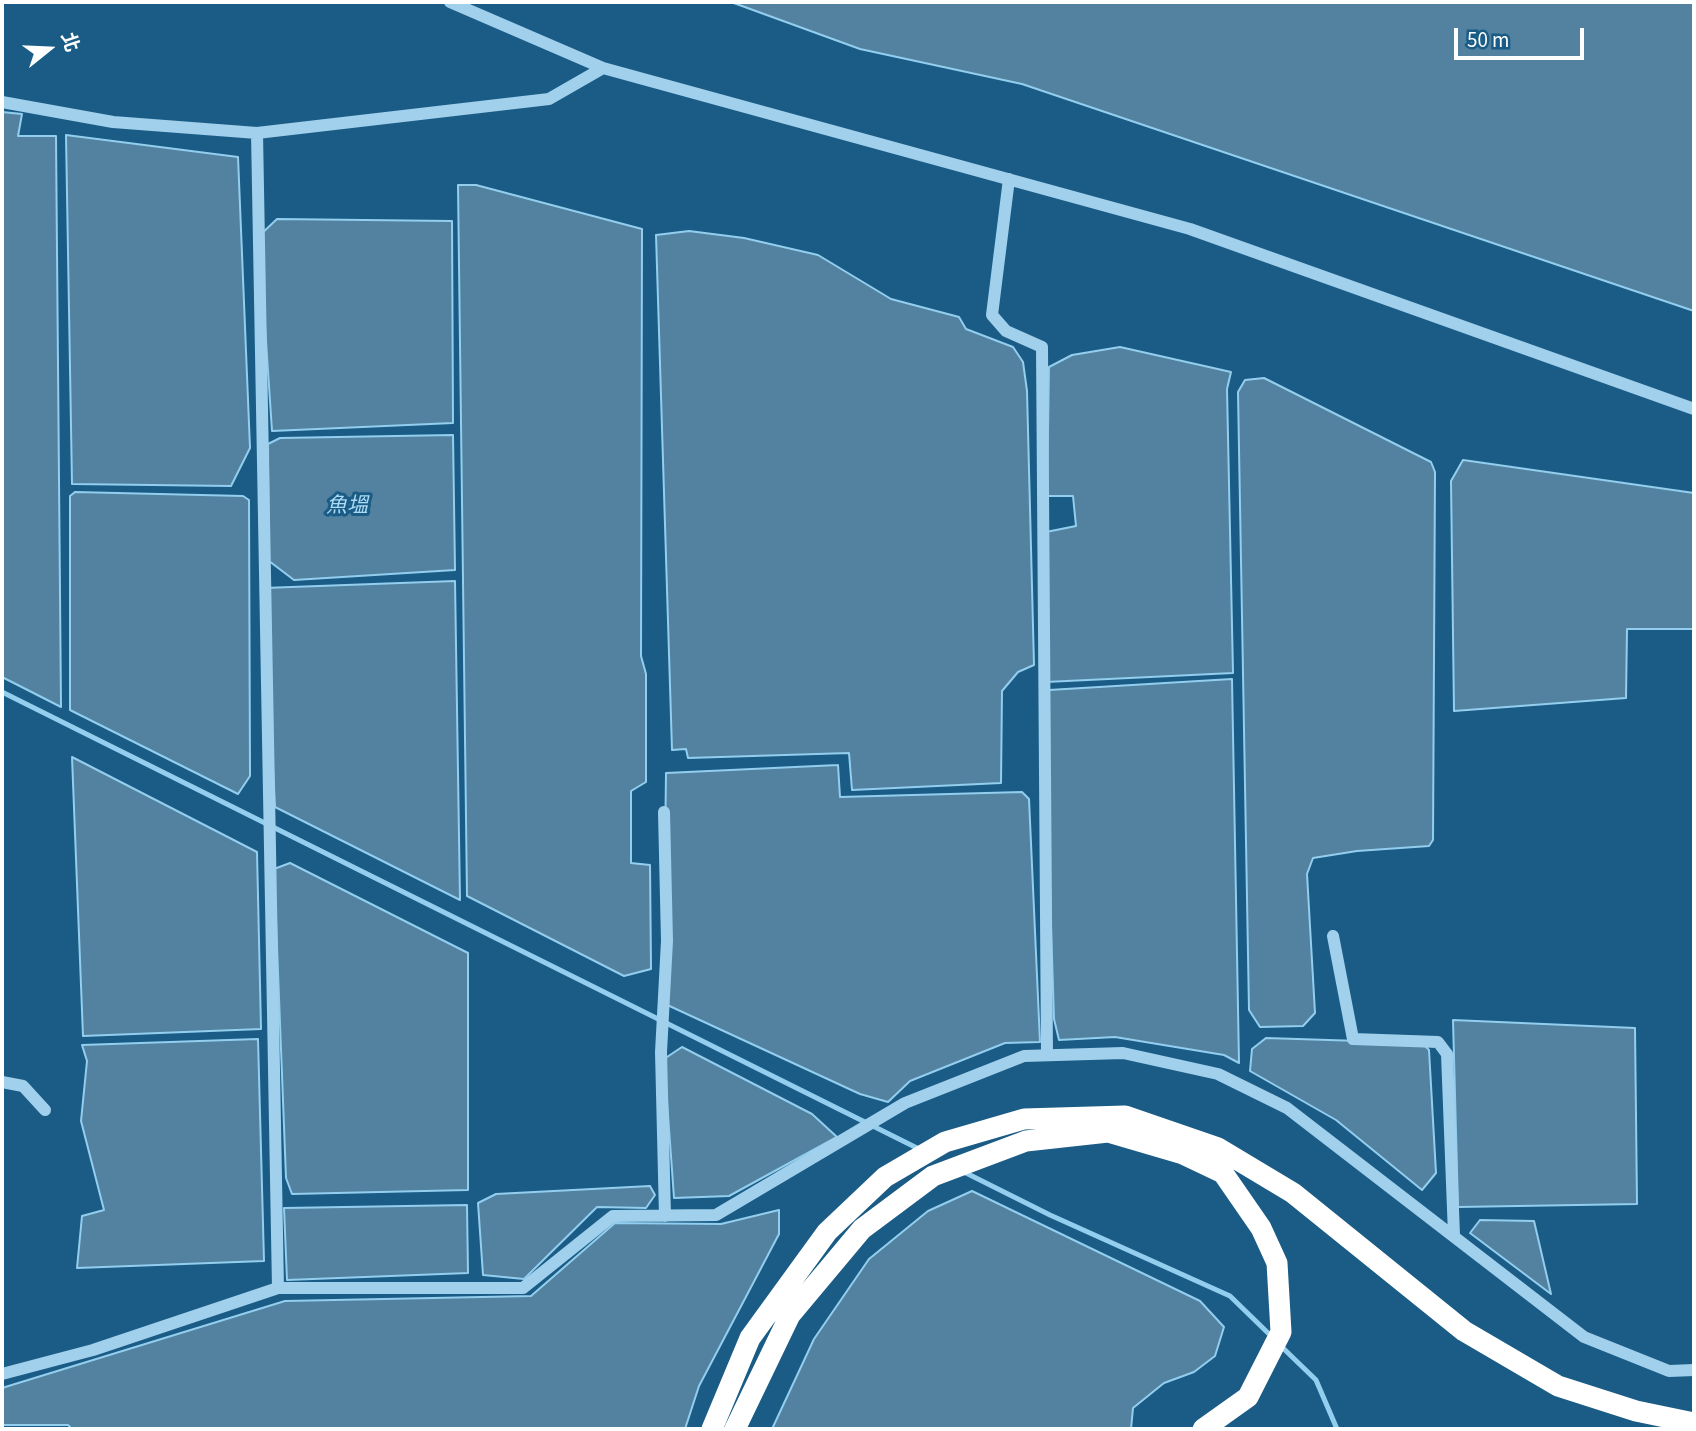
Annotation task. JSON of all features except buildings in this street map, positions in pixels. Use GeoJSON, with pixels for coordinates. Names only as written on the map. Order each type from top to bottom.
{"type":"FeatureCollection","features":[{"type":"Feature","properties":{"kind":"highway"},"geometry":{"type":"LineString","coordinates":[[712,1429],[750,1338],[827,1232],[885,1177],[945,1142],[1024,1119],[1125,1116],[1218,1148],[1293,1193],[1464,1331],[1558,1386],[1636,1411],[1694,1423]]}},
{"type":"Feature","properties":{"kind":"highway"},"geometry":{"type":"LineString","coordinates":[[735,1429],[790,1315],[862,1229],[933,1176],[1026,1141],[1108,1132],[1183,1154],[1223,1173],[1261,1228],[1277,1263],[1281,1332],[1248,1397],[1203,1429]]}},
{"type":"Feature","properties":{"kind":"street"},"geometry":{"type":"LineString","coordinates":[[450,2],[603,68],[1190,229],[1694,409]]}},
{"type":"Feature","properties":{"kind":"street"},"geometry":{"type":"LineString","coordinates":[[2,102],[113,122],[257,133],[549,99],[603,68]]}},
{"type":"Feature","properties":{"kind":"street"},"geometry":{"type":"LineString","coordinates":[[257,133],[278,1288]]}},
{"type":"Feature","properties":{"kind":"street"},"geometry":{"type":"LineString","coordinates":[[1009,179],[992,315],[1006,331],[1042,346],[1047,1055]]}},
{"type":"Feature","properties":{"kind":"street"},"geometry":{"type":"LineString","coordinates":[[664,812],[667,941],[661,1052],[665,1216]]}},
{"type":"Feature","properties":{"kind":"street"},"geometry":{"type":"LineString","coordinates":[[1333,936],[1353,1039],[1437,1042],[1447,1054],[1454,1235]]}},
{"type":"Feature","properties":{"kind":"street"},"geometry":{"type":"LineString","coordinates":[[2,1374],[93,1350],[278,1288],[523,1288],[612,1216],[716,1215],[905,1102],[1024,1056],[1123,1053],[1217,1074],[1287,1108],[1584,1337],[1669,1371],[1694,1370]]}},
{"type":"Feature","properties":{"kind":"street"},"geometry":{"type":"LineString","coordinates":[[2,1082],[23,1086],[45,1110]]}},
{"type":"Feature","properties":{"kind":"water"},"geometry":{"type":"Polygon","coordinates":[[[731,2],[1694,2],[1694,311],[1022,84],[860,49],[731,2]]]}},
{"type":"Feature","properties":{"kind":"water"},"geometry":{"type":"Polygon","coordinates":[[[2,112],[22,114],[18,136],[56,136],[61,707],[2,677],[2,112]]]}},
{"type":"Feature","properties":{"kind":"water"},"geometry":{"type":"Polygon","coordinates":[[[66,135],[238,157],[250,448],[231,486],[72,484],[66,135]]]}},
{"type":"Feature","properties":{"kind":"water"},"geometry":{"type":"Polygon","coordinates":[[[458,185],[476,185],[642,229],[641,656],[646,674],[646,782],[631,791],[631,863],[650,865],[651,969],[624,976],[467,896],[458,185]]]}},
{"type":"Feature","properties":{"kind":"water"},"geometry":{"type":"Polygon","coordinates":[[[277,219],[452,221],[453,423],[272,431],[259,236],[277,219]]]}},
{"type":"Feature","properties":{"kind":"water"},"geometry":{"type":"Polygon","coordinates":[[[689,231],[744,238],[818,255],[891,299],[959,317],[966,329],[1013,347],[1023,362],[1027,391],[1034,665],[1018,672],[1002,691],[1001,783],[852,790],[849,753],[688,758],[686,749],[672,750],[656,235],[689,231]]]}},
{"type":"Feature","properties":{"kind":"water"},"geometry":{"type":"Polygon","coordinates":[[[1120,347],[1231,372],[1227,389],[1233,673],[1046,682],[1046,532],[1076,526],[1073,496],[1047,496],[1049,367],[1072,355],[1120,347]]]}},
{"type":"Feature","properties":{"kind":"water"},"geometry":{"type":"Polygon","coordinates":[[[1264,378],[1431,462],[1435,472],[1433,840],[1429,846],[1357,851],[1313,858],[1307,874],[1315,1013],[1303,1026],[1260,1027],[1249,1010],[1238,392],[1245,380],[1264,378]]]}},
{"type":"Feature","properties":{"kind":"water","name":"魚塭"},"geometry":{"type":"Polygon","coordinates":[[[453,435],[455,570],[294,580],[269,561],[268,444],[280,438],[453,435]]]}},
{"type":"Feature","properties":{"kind":"water"},"geometry":{"type":"Polygon","coordinates":[[[1463,460],[1694,493],[1694,629],[1627,629],[1626,698],[1454,711],[1451,481],[1463,460]]]}},
{"type":"Feature","properties":{"kind":"water"},"geometry":{"type":"Polygon","coordinates":[[[75,492],[243,496],[249,500],[250,776],[238,794],[70,710],[70,496],[75,492]]]}},
{"type":"Feature","properties":{"kind":"water"},"geometry":{"type":"Polygon","coordinates":[[[455,581],[460,900],[275,807],[264,588],[455,581]]]}},
{"type":"Feature","properties":{"kind":"water"},"geometry":{"type":"Polygon","coordinates":[[[1232,679],[1239,1063],[1224,1055],[1115,1037],[1059,1040],[1054,1019],[1044,707],[1049,690],[1232,679]]]}},
{"type":"Feature","properties":{"kind":"water"},"geometry":{"type":"Polygon","coordinates":[[[72,757],[257,852],[261,1029],[83,1036],[72,757]]]}},
{"type":"Feature","properties":{"kind":"water"},"geometry":{"type":"Polygon","coordinates":[[[838,765],[840,797],[1022,792],[1029,799],[1040,1042],[1005,1043],[910,1081],[888,1102],[860,1094],[663,1003],[666,773],[838,765]]]}},
{"type":"Feature","properties":{"kind":"water"},"geometry":{"type":"Polygon","coordinates":[[[290,863],[468,953],[468,1190],[292,1194],[286,1178],[274,869],[290,863]]]}},
{"type":"Feature","properties":{"kind":"water"},"geometry":{"type":"Polygon","coordinates":[[[1453,1020],[1635,1028],[1637,1204],[1458,1207],[1453,1020]]]}},
{"type":"Feature","properties":{"kind":"water"},"geometry":{"type":"Polygon","coordinates":[[[1266,1038],[1422,1043],[1429,1050],[1436,1173],[1422,1190],[1336,1120],[1250,1071],[1252,1049],[1266,1038]]]}},
{"type":"Feature","properties":{"kind":"water"},"geometry":{"type":"Polygon","coordinates":[[[258,1039],[264,1261],[77,1268],[82,1216],[104,1210],[81,1121],[87,1061],[82,1045],[258,1039]]]}},
{"type":"Feature","properties":{"kind":"water"},"geometry":{"type":"Polygon","coordinates":[[[682,1047],[812,1114],[837,1137],[729,1196],[674,1198],[664,1059],[682,1047]]]}},
{"type":"Feature","properties":{"kind":"water"},"geometry":{"type":"Polygon","coordinates":[[[650,1186],[655,1195],[646,1208],[597,1207],[524,1279],[483,1275],[478,1203],[496,1194],[650,1186]]]}},
{"type":"Feature","properties":{"kind":"water"},"geometry":{"type":"Polygon","coordinates":[[[972,1191],[1200,1301],[1224,1327],[1215,1356],[1194,1372],[1164,1383],[1133,1408],[1131,1429],[772,1429],[814,1339],[869,1259],[928,1211],[972,1191]]]}},
{"type":"Feature","properties":{"kind":"water"},"geometry":{"type":"Polygon","coordinates":[[[467,1205],[468,1273],[287,1280],[284,1208],[467,1205]]]}},
{"type":"Feature","properties":{"kind":"water"},"geometry":{"type":"Polygon","coordinates":[[[779,1210],[779,1234],[699,1386],[685,1429],[72,1429],[68,1425],[2,1425],[2,1388],[285,1301],[531,1296],[615,1223],[721,1224],[779,1210]]]}},
{"type":"Feature","properties":{"kind":"water"},"geometry":{"type":"Polygon","coordinates":[[[1480,1220],[1534,1221],[1551,1294],[1470,1233],[1480,1220]]]}},
{"type":"Feature","properties":{"kind":"waterway"},"geometry":{"type":"LineString","coordinates":[[2,692],[921,1150]]}},
{"type":"Feature","properties":{"kind":"waterway"},"geometry":{"type":"LineString","coordinates":[[964,1172],[1050,1215],[1230,1296],[1268,1333]]}},
{"type":"Feature","properties":{"kind":"waterway"},"geometry":{"type":"LineString","coordinates":[[1284,1349],[1316,1380],[1337,1429]]}}]}
